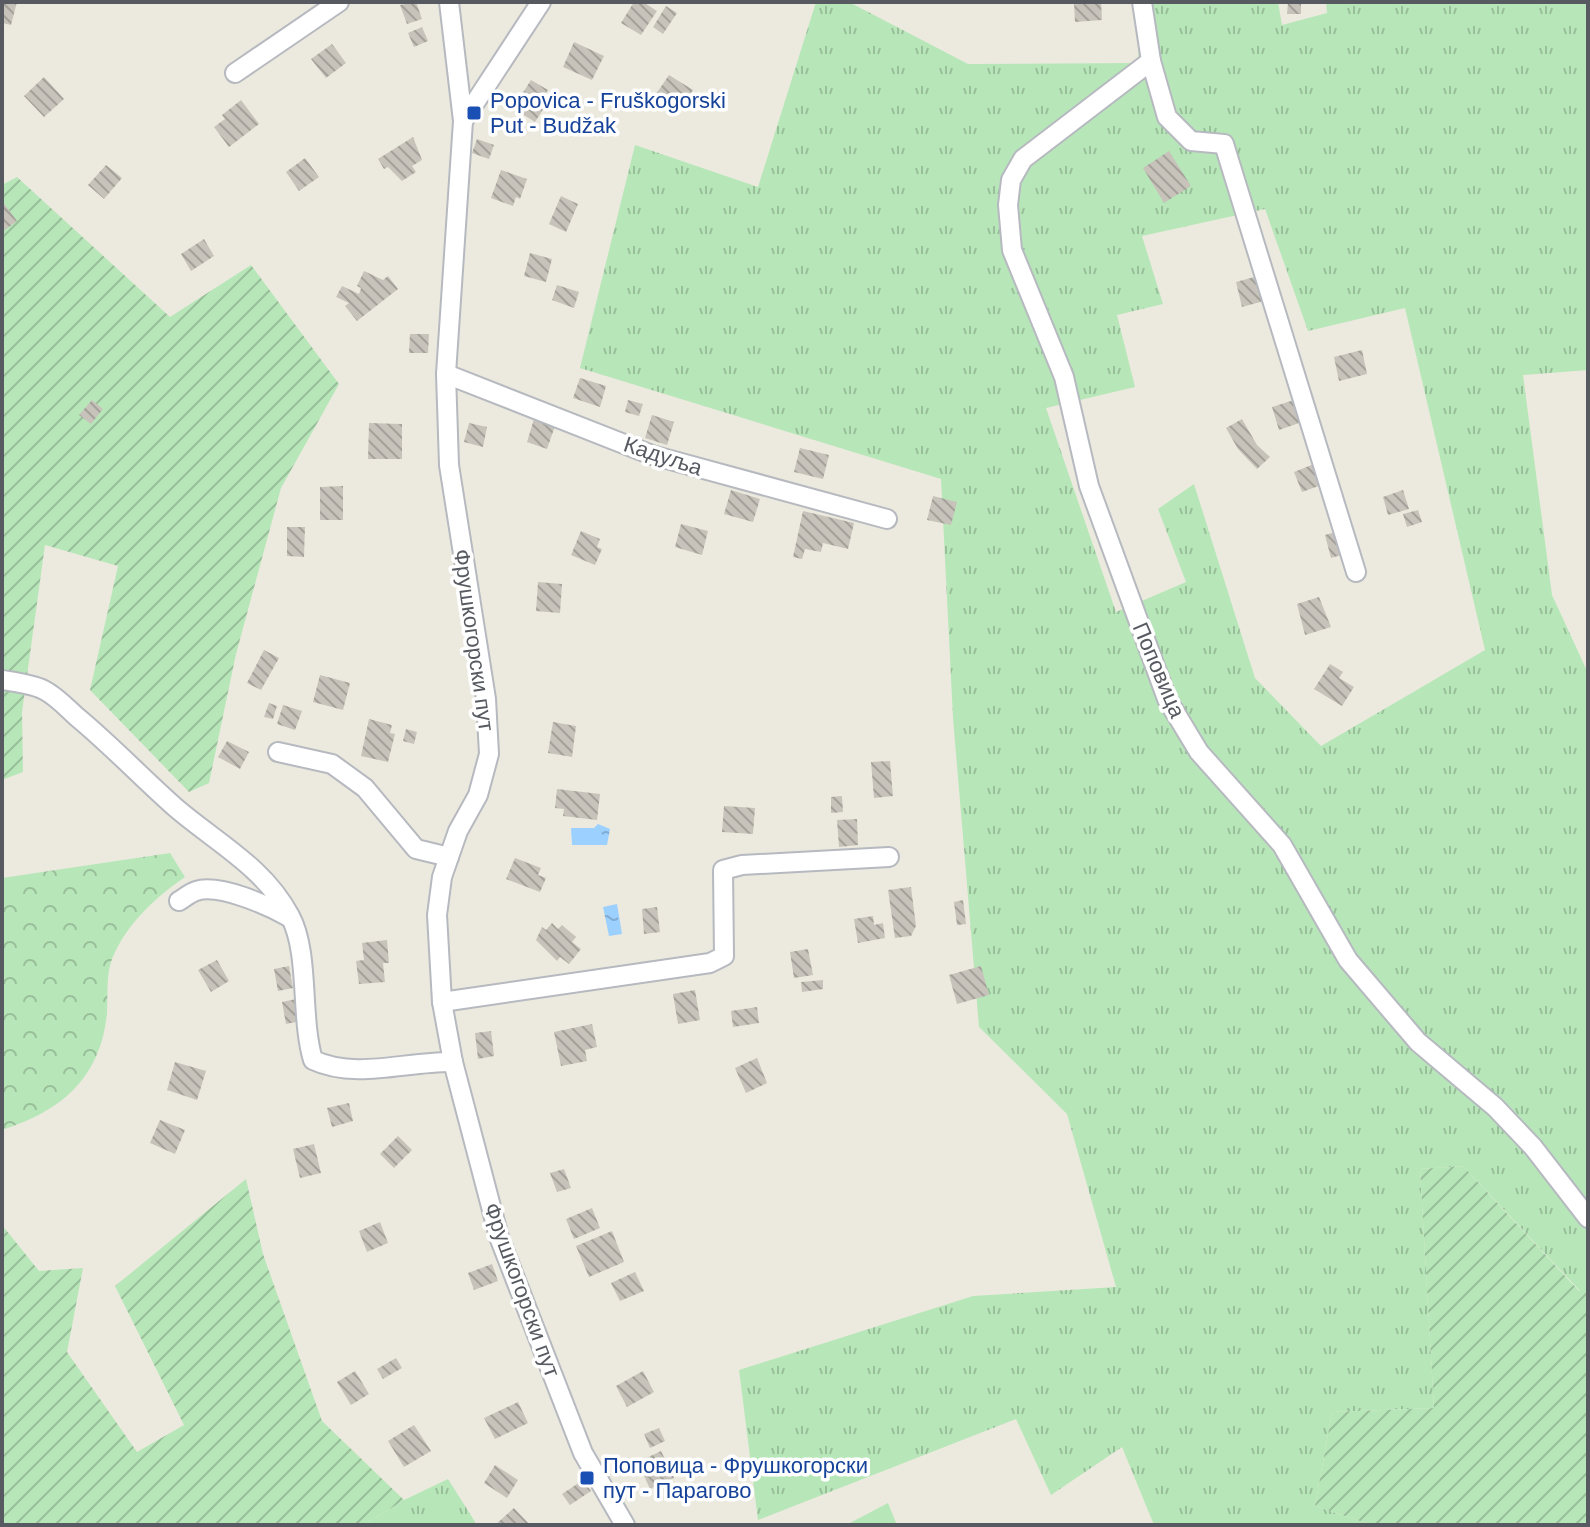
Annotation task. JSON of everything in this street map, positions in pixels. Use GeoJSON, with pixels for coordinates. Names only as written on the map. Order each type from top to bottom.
{"type":"FeatureCollection","features":[{"type":"Feature","properties":{"kind":"street"},"geometry":{"type":"LineString","coordinates":[[235,73],[339,2]]}},
{"type":"Feature","properties":{"kind":"street","name":"Фрушкогорски пут"},"geometry":{"type":"LineString","coordinates":[[449,2],[463,121],[446,374],[449,465],[486,699],[489,754],[478,795],[458,831],[449,857],[437,915],[442,1002],[453,1062],[499,1237],[583,1453],[625,1525]]}},
{"type":"Feature","properties":{"kind":"street"},"geometry":{"type":"LineString","coordinates":[[463,121],[541,2]]}},
{"type":"Feature","properties":{"kind":"street"},"geometry":{"type":"LineString","coordinates":[[1142,2],[1151,61],[1167,117],[1191,141],[1224,144],[1356,572]]}},
{"type":"Feature","properties":{"kind":"street","name":"Поповица"},"geometry":{"type":"LineString","coordinates":[[1151,61],[1023,159],[1011,180],[1008,205],[1012,250],[1064,377],[1089,486],[1149,654],[1167,699],[1184,729],[1199,752],[1282,845],[1348,960],[1418,1042],[1495,1107],[1523,1137],[1588,1218]]}},
{"type":"Feature","properties":{"kind":"street","name":"Кадуља"},"geometry":{"type":"LineString","coordinates":[[446,374],[652,455],[887,519]]}},
{"type":"Feature","properties":{"kind":"street"},"geometry":{"type":"LineString","coordinates":[[2,680],[43,690],[58,700],[126,758],[174,806],[247,861],[276,892],[292,918],[301,965],[306,1035],[313,1060],[332,1069],[366,1069],[421,1061],[453,1062]]}},
{"type":"Feature","properties":{"kind":"street"},"geometry":{"type":"LineString","coordinates":[[278,752],[332,764],[365,788],[416,849],[449,857]]}},
{"type":"Feature","properties":{"kind":"street"},"geometry":{"type":"LineString","coordinates":[[442,1002],[710,963],[724,956],[723,870],[742,865],[889,857]]}},
{"type":"Feature","properties":{"kind":"street"},"geometry":{"type":"LineString","coordinates":[[179,901],[198,890],[227,894],[265,904],[292,918]]}},
{"type":"Feature","properties":{"kind":"green space"},"geometry":{"type":"Polygon","coordinates":[[[816,2],[849,2],[968,64],[1138,63],[1140,2],[1278,2],[1282,25],[1327,13],[1326,2],[1588,2],[1588,370],[1523,375],[1552,595],[1588,673],[1588,1283],[1580,1291],[1463,1166],[1420,1169],[1434,1408],[1332,1412],[1315,1506],[1372,1525],[1154,1525],[1122,1447],[1051,1495],[1016,1419],[758,1520],[739,1370],[973,1296],[1116,1287],[1067,1114],[979,1027],[953,718],[941,479],[580,368],[635,145],[758,187],[816,2]],[[1265,209],[1142,236],[1163,304],[1117,315],[1135,387],[1046,408],[1116,612],[1186,582],[1158,509],[1194,484],[1255,678],[1321,746],[1485,650],[1405,308],[1308,331],[1265,209]]]}},
{"type":"Feature","properties":{"kind":"green space"},"geometry":{"type":"Polygon","coordinates":[[[17,177],[170,317],[251,265],[339,384],[281,488],[236,654],[209,783],[189,792],[90,690],[118,566],[45,545],[22,712],[23,772],[2,780],[2,185],[17,177]]]}},
{"type":"Feature","properties":{"kind":"green space"},"geometry":{"type":"Polygon","coordinates":[[[170,853],[185,877],[143,912],[118,946],[109,972],[103,1037],[86,1074],[59,1102],[2,1130],[2,878],[170,853]]]}},
{"type":"Feature","properties":{"kind":"green space"},"geometry":{"type":"Polygon","coordinates":[[[1463,1166],[1579,1291],[1588,1283],[1588,1525],[1372,1525],[1315,1506],[1332,1412],[1434,1408],[1420,1169],[1463,1166]]]}},
{"type":"Feature","properties":{"kind":"green space"},"geometry":{"type":"Polygon","coordinates":[[[246,1179],[263,1254],[322,1421],[404,1500],[364,1525],[2,1525],[2,1225],[39,1271],[83,1268],[67,1352],[137,1452],[184,1425],[115,1286],[246,1179]]]}},
{"type":"Feature","properties":{"kind":"green space"},"geometry":{"type":"Polygon","coordinates":[[[448,1479],[477,1525],[364,1525],[404,1500],[448,1479]]]}},
{"type":"Feature","properties":{"kind":"green space"},"geometry":{"type":"Polygon","coordinates":[[[888,1503],[897,1525],[848,1525],[848,1524],[888,1503]]]}},
{"type":"Feature","properties":{"kind":"water"},"geometry":{"type":"Polygon","coordinates":[[[598,824],[610,829],[607,845],[572,845],[571,828],[594,828],[598,824]]]}},
{"type":"Feature","properties":{"kind":"water"},"geometry":{"type":"Polygon","coordinates":[[[617,904],[622,934],[609,936],[603,907],[617,904]]]}},
{"type":"Feature","properties":{"kind":"building"},"geometry":{"type":"Polygon","coordinates":[[[2,2],[17,2],[11,25],[2,23],[2,2]]]}},
{"type":"Feature","properties":{"kind":"building"},"geometry":{"type":"Polygon","coordinates":[[[416,2],[422,19],[407,24],[400,5],[416,2]]]}},
{"type":"Feature","properties":{"kind":"building"},"geometry":{"type":"Polygon","coordinates":[[[634,2],[643,2],[657,11],[641,35],[621,23],[634,2]]]}},
{"type":"Feature","properties":{"kind":"building"},"geometry":{"type":"Polygon","coordinates":[[[1074,2],[1101,2],[1102,20],[1075,22],[1074,2]]]}},
{"type":"Feature","properties":{"kind":"building"},"geometry":{"type":"Polygon","coordinates":[[[1288,2],[1301,2],[1301,14],[1287,14],[1288,2]]]}},
{"type":"Feature","properties":{"kind":"building"},"geometry":{"type":"Polygon","coordinates":[[[666,6],[677,13],[663,34],[653,27],[666,6]]]}},
{"type":"Feature","properties":{"kind":"building"},"geometry":{"type":"Polygon","coordinates":[[[422,27],[428,41],[414,47],[408,33],[422,27]]]}},
{"type":"Feature","properties":{"kind":"building"},"geometry":{"type":"Polygon","coordinates":[[[574,42],[604,56],[592,80],[563,67],[574,42]]]}},
{"type":"Feature","properties":{"kind":"building"},"geometry":{"type":"Polygon","coordinates":[[[332,44],[346,63],[326,78],[311,59],[332,44]]]}},
{"type":"Feature","properties":{"kind":"building"},"geometry":{"type":"Polygon","coordinates":[[[669,75],[693,90],[678,112],[654,97],[669,75]]]}},
{"type":"Feature","properties":{"kind":"building"},"geometry":{"type":"Polygon","coordinates":[[[44,77],[64,99],[44,117],[24,96],[44,77]]]}},
{"type":"Feature","properties":{"kind":"building"},"geometry":{"type":"Polygon","coordinates":[[[531,80],[548,90],[538,104],[544,108],[535,122],[513,108],[531,80]]]}},
{"type":"Feature","properties":{"kind":"building"},"geometry":{"type":"Polygon","coordinates":[[[241,100],[259,124],[229,147],[214,127],[225,119],[222,115],[241,100]]]}},
{"type":"Feature","properties":{"kind":"building"},"geometry":{"type":"Polygon","coordinates":[[[413,137],[422,160],[412,166],[416,172],[402,181],[388,167],[384,169],[378,159],[413,137]]]}},
{"type":"Feature","properties":{"kind":"building"},"geometry":{"type":"Polygon","coordinates":[[[477,139],[494,145],[489,159],[472,153],[477,139]]]}},
{"type":"Feature","properties":{"kind":"building"},"geometry":{"type":"Polygon","coordinates":[[[1169,151],[1191,186],[1164,203],[1143,168],[1169,151]]]}},
{"type":"Feature","properties":{"kind":"building"},"geometry":{"type":"Polygon","coordinates":[[[305,158],[319,177],[299,191],[286,172],[305,158]]]}},
{"type":"Feature","properties":{"kind":"building"},"geometry":{"type":"Polygon","coordinates":[[[106,165],[122,178],[104,199],[88,185],[106,165]]]}},
{"type":"Feature","properties":{"kind":"building"},"geometry":{"type":"Polygon","coordinates":[[[501,170],[527,179],[520,199],[516,197],[513,206],[491,198],[501,170]]]}},
{"type":"Feature","properties":{"kind":"building"},"geometry":{"type":"Polygon","coordinates":[[[561,196],[578,204],[566,232],[549,224],[561,196]]]}},
{"type":"Feature","properties":{"kind":"building"},"geometry":{"type":"Polygon","coordinates":[[[2,201],[17,221],[2,232],[2,201]]]}},
{"type":"Feature","properties":{"kind":"building"},"geometry":{"type":"Polygon","coordinates":[[[204,239],[214,256],[191,271],[181,254],[204,239]]]}},
{"type":"Feature","properties":{"kind":"building"},"geometry":{"type":"Polygon","coordinates":[[[530,253],[552,259],[546,282],[524,276],[530,253]]]}},
{"type":"Feature","properties":{"kind":"building"},"geometry":{"type":"Polygon","coordinates":[[[364,271],[383,280],[388,276],[398,289],[357,321],[345,306],[349,303],[336,297],[342,286],[359,294],[361,288],[357,286],[364,271]]]}},
{"type":"Feature","properties":{"kind":"building"},"geometry":{"type":"Polygon","coordinates":[[[1258,276],[1264,301],[1242,307],[1236,282],[1258,276]]]}},
{"type":"Feature","properties":{"kind":"building"},"geometry":{"type":"Polygon","coordinates":[[[557,285],[579,292],[574,308],[552,300],[557,285]]]}},
{"type":"Feature","properties":{"kind":"building"},"geometry":{"type":"Polygon","coordinates":[[[410,334],[429,334],[428,353],[409,353],[410,334]]]}},
{"type":"Feature","properties":{"kind":"building"},"geometry":{"type":"Polygon","coordinates":[[[1362,350],[1367,374],[1339,381],[1334,357],[1362,350]]]}},
{"type":"Feature","properties":{"kind":"building"},"geometry":{"type":"Polygon","coordinates":[[[580,378],[606,386],[600,407],[573,398],[580,378]]]}},
{"type":"Feature","properties":{"kind":"building"},"geometry":{"type":"Polygon","coordinates":[[[92,400],[103,409],[91,424],[79,415],[92,400]]]}},
{"type":"Feature","properties":{"kind":"building"},"geometry":{"type":"Polygon","coordinates":[[[628,400],[643,404],[639,416],[625,412],[628,400]]]}},
{"type":"Feature","properties":{"kind":"building"},"geometry":{"type":"Polygon","coordinates":[[[1294,400],[1302,422],[1279,430],[1272,407],[1294,400]]]}},
{"type":"Feature","properties":{"kind":"building"},"geometry":{"type":"Polygon","coordinates":[[[652,415],[674,422],[667,445],[645,438],[652,415]]]}},
{"type":"Feature","properties":{"kind":"building"},"geometry":{"type":"Polygon","coordinates":[[[534,419],[555,426],[547,449],[527,442],[534,419]]]}},
{"type":"Feature","properties":{"kind":"building"},"geometry":{"type":"Polygon","coordinates":[[[1242,419],[1257,445],[1270,457],[1257,469],[1238,449],[1226,428],[1242,419]]]}},
{"type":"Feature","properties":{"kind":"building"},"geometry":{"type":"Polygon","coordinates":[[[369,423],[402,424],[402,459],[368,459],[369,423]]]}},
{"type":"Feature","properties":{"kind":"building"},"geometry":{"type":"Polygon","coordinates":[[[469,423],[487,427],[483,447],[464,442],[469,423]]]}},
{"type":"Feature","properties":{"kind":"building"},"geometry":{"type":"Polygon","coordinates":[[[800,448],[829,455],[823,479],[794,472],[800,448]]]}},
{"type":"Feature","properties":{"kind":"building"},"geometry":{"type":"Polygon","coordinates":[[[1319,462],[1327,483],[1302,492],[1294,472],[1319,462]]]}},
{"type":"Feature","properties":{"kind":"building"},"geometry":{"type":"Polygon","coordinates":[[[343,486],[343,520],[320,520],[320,487],[343,486]]]}},
{"type":"Feature","properties":{"kind":"building"},"geometry":{"type":"Polygon","coordinates":[[[731,490],[760,499],[753,522],[724,514],[731,490]]]}},
{"type":"Feature","properties":{"kind":"building"},"geometry":{"type":"Polygon","coordinates":[[[1403,490],[1409,509],[1388,515],[1383,497],[1403,490]]]}},
{"type":"Feature","properties":{"kind":"building"},"geometry":{"type":"Polygon","coordinates":[[[933,496],[957,502],[951,525],[927,520],[933,496]]]}},
{"type":"Feature","properties":{"kind":"building"},"geometry":{"type":"Polygon","coordinates":[[[1418,510],[1422,522],[1407,527],[1403,514],[1418,510]]]}},
{"type":"Feature","properties":{"kind":"building"},"geometry":{"type":"Polygon","coordinates":[[[803,511],[854,523],[848,549],[823,543],[821,552],[805,549],[802,559],[793,557],[803,511]]]}},
{"type":"Feature","properties":{"kind":"building"},"geometry":{"type":"Polygon","coordinates":[[[681,524],[708,531],[702,555],[675,547],[681,524]]]}},
{"type":"Feature","properties":{"kind":"building"},"geometry":{"type":"Polygon","coordinates":[[[287,527],[305,527],[304,557],[287,556],[287,527]]]}},
{"type":"Feature","properties":{"kind":"building"},"geometry":{"type":"Polygon","coordinates":[[[581,531],[600,539],[597,547],[602,549],[595,565],[571,555],[581,531]]]}},
{"type":"Feature","properties":{"kind":"building"},"geometry":{"type":"Polygon","coordinates":[[[1339,531],[1345,554],[1331,558],[1325,535],[1339,531]]]}},
{"type":"Feature","properties":{"kind":"building"},"geometry":{"type":"Polygon","coordinates":[[[538,582],[562,584],[560,613],[536,611],[538,582]]]}},
{"type":"Feature","properties":{"kind":"building"},"geometry":{"type":"Polygon","coordinates":[[[1319,597],[1331,627],[1305,635],[1297,604],[1319,597]]]}},
{"type":"Feature","properties":{"kind":"building"},"geometry":{"type":"Polygon","coordinates":[[[264,650],[279,658],[261,690],[247,683],[264,650]]]}},
{"type":"Feature","properties":{"kind":"building"},"geometry":{"type":"Polygon","coordinates":[[[1330,664],[1343,672],[1339,678],[1354,687],[1342,706],[1314,689],[1330,664]]]}},
{"type":"Feature","properties":{"kind":"building"},"geometry":{"type":"Polygon","coordinates":[[[320,675],[350,683],[343,710],[313,702],[320,675]]]}},
{"type":"Feature","properties":{"kind":"building"},"geometry":{"type":"Polygon","coordinates":[[[269,703],[277,706],[273,719],[264,717],[269,703]]]}},
{"type":"Feature","properties":{"kind":"building"},"geometry":{"type":"Polygon","coordinates":[[[283,705],[302,711],[295,730],[277,724],[283,705]]]}},
{"type":"Feature","properties":{"kind":"building"},"geometry":{"type":"Polygon","coordinates":[[[369,719],[392,725],[390,733],[395,734],[388,762],[361,756],[369,719]]]}},
{"type":"Feature","properties":{"kind":"building"},"geometry":{"type":"Polygon","coordinates":[[[553,722],[576,726],[572,757],[548,753],[553,722]]]}},
{"type":"Feature","properties":{"kind":"building"},"geometry":{"type":"Polygon","coordinates":[[[406,729],[417,732],[414,744],[403,741],[406,729]]]}},
{"type":"Feature","properties":{"kind":"building"},"geometry":{"type":"Polygon","coordinates":[[[227,741],[249,752],[240,769],[218,757],[227,741]]]}},
{"type":"Feature","properties":{"kind":"building"},"geometry":{"type":"Polygon","coordinates":[[[890,761],[893,796],[874,798],[871,762],[890,761]]]}},
{"type":"Feature","properties":{"kind":"building"},"geometry":{"type":"Polygon","coordinates":[[[557,789],[600,794],[597,820],[563,816],[564,809],[555,808],[557,789]]]}},
{"type":"Feature","properties":{"kind":"building"},"geometry":{"type":"Polygon","coordinates":[[[842,796],[843,812],[831,813],[831,797],[842,796]]]}},
{"type":"Feature","properties":{"kind":"building"},"geometry":{"type":"Polygon","coordinates":[[[724,806],[755,808],[753,834],[722,832],[724,806]]]}},
{"type":"Feature","properties":{"kind":"building"},"geometry":{"type":"Polygon","coordinates":[[[857,819],[858,845],[839,847],[837,820],[857,819]]]}},
{"type":"Feature","properties":{"kind":"building"},"geometry":{"type":"Polygon","coordinates":[[[515,858],[541,868],[538,875],[546,878],[540,892],[506,879],[515,858]]]}},
{"type":"Feature","properties":{"kind":"building"},"geometry":{"type":"Polygon","coordinates":[[[911,887],[916,926],[911,936],[895,938],[888,890],[911,887]]]}},
{"type":"Feature","properties":{"kind":"building"},"geometry":{"type":"Polygon","coordinates":[[[963,900],[966,924],[957,925],[954,902],[963,900]]]}},
{"type":"Feature","properties":{"kind":"building"},"geometry":{"type":"Polygon","coordinates":[[[657,907],[660,932],[644,934],[642,909],[657,907]]]}},
{"type":"Feature","properties":{"kind":"building"},"geometry":{"type":"Polygon","coordinates":[[[873,916],[874,925],[883,923],[885,938],[858,943],[854,919],[873,916]]]}},
{"type":"Feature","properties":{"kind":"building"},"geometry":{"type":"Polygon","coordinates":[[[552,923],[558,929],[562,925],[576,937],[572,942],[581,949],[569,964],[560,957],[557,961],[536,940],[542,927],[546,930],[552,923]]]}},
{"type":"Feature","properties":{"kind":"building"},"geometry":{"type":"Polygon","coordinates":[[[387,940],[389,963],[383,963],[385,982],[359,984],[356,961],[364,960],[362,943],[387,940]]]}},
{"type":"Feature","properties":{"kind":"building"},"geometry":{"type":"Polygon","coordinates":[[[808,949],[813,975],[794,978],[790,952],[808,949]]]}},
{"type":"Feature","properties":{"kind":"building"},"geometry":{"type":"Polygon","coordinates":[[[217,960],[229,981],[211,992],[198,970],[217,960]]]}},
{"type":"Feature","properties":{"kind":"building"},"geometry":{"type":"Polygon","coordinates":[[[289,966],[293,988],[278,991],[274,969],[289,966]]]}},
{"type":"Feature","properties":{"kind":"building"},"geometry":{"type":"Polygon","coordinates":[[[981,966],[989,995],[957,1004],[949,975],[981,966]]]}},
{"type":"Feature","properties":{"kind":"building"},"geometry":{"type":"Polygon","coordinates":[[[823,980],[823,989],[802,992],[801,982],[823,980]]]}},
{"type":"Feature","properties":{"kind":"building"},"geometry":{"type":"Polygon","coordinates":[[[695,990],[700,1020],[678,1024],[673,994],[695,990]]]}},
{"type":"Feature","properties":{"kind":"building"},"geometry":{"type":"Polygon","coordinates":[[[296,999],[301,1021],[286,1024],[282,1002],[296,999]]]}},
{"type":"Feature","properties":{"kind":"building"},"geometry":{"type":"Polygon","coordinates":[[[757,1007],[759,1023],[733,1027],[731,1011],[757,1007]]]}},
{"type":"Feature","properties":{"kind":"building"},"geometry":{"type":"Polygon","coordinates":[[[592,1024],[597,1047],[585,1050],[587,1061],[561,1066],[554,1032],[592,1024]]]}},
{"type":"Feature","properties":{"kind":"building"},"geometry":{"type":"Polygon","coordinates":[[[491,1031],[494,1056],[478,1059],[475,1033],[491,1031]]]}},
{"type":"Feature","properties":{"kind":"building"},"geometry":{"type":"Polygon","coordinates":[[[757,1058],[767,1083],[746,1093],[735,1068],[757,1058]]]}},
{"type":"Feature","properties":{"kind":"building"},"geometry":{"type":"Polygon","coordinates":[[[175,1062],[206,1071],[197,1100],[167,1090],[175,1062]]]}},
{"type":"Feature","properties":{"kind":"building"},"geometry":{"type":"Polygon","coordinates":[[[349,1103],[353,1121],[332,1127],[327,1108],[349,1103]]]}},
{"type":"Feature","properties":{"kind":"building"},"geometry":{"type":"Polygon","coordinates":[[[160,1120],[185,1130],[175,1154],[150,1143],[160,1120]]]}},
{"type":"Feature","properties":{"kind":"building"},"geometry":{"type":"Polygon","coordinates":[[[398,1136],[412,1150],[394,1168],[380,1154],[398,1136]]]}},
{"type":"Feature","properties":{"kind":"building"},"geometry":{"type":"Polygon","coordinates":[[[314,1144],[321,1173],[300,1178],[293,1149],[314,1144]]]}},
{"type":"Feature","properties":{"kind":"building"},"geometry":{"type":"Polygon","coordinates":[[[564,1169],[571,1188],[557,1192],[550,1173],[564,1169]]]}},
{"type":"Feature","properties":{"kind":"building"},"geometry":{"type":"Polygon","coordinates":[[[592,1208],[600,1228],[574,1239],[566,1219],[592,1208]]]}},
{"type":"Feature","properties":{"kind":"building"},"geometry":{"type":"Polygon","coordinates":[[[380,1222],[388,1243],[367,1252],[359,1231],[380,1222]]]}},
{"type":"Feature","properties":{"kind":"building"},"geometry":{"type":"Polygon","coordinates":[[[612,1231],[624,1262],[589,1277],[576,1246],[612,1231]]]}},
{"type":"Feature","properties":{"kind":"building"},"geometry":{"type":"Polygon","coordinates":[[[492,1264],[498,1281],[474,1290],[468,1273],[492,1264]]]}},
{"type":"Feature","properties":{"kind":"building"},"geometry":{"type":"Polygon","coordinates":[[[635,1272],[644,1291],[620,1301],[611,1283],[635,1272]]]}},
{"type":"Feature","properties":{"kind":"building"},"geometry":{"type":"Polygon","coordinates":[[[396,1358],[402,1368],[383,1379],[377,1369],[396,1358]]]}},
{"type":"Feature","properties":{"kind":"building"},"geometry":{"type":"Polygon","coordinates":[[[355,1371],[369,1394],[351,1405],[337,1382],[355,1371]]]}},
{"type":"Feature","properties":{"kind":"building"},"geometry":{"type":"Polygon","coordinates":[[[643,1371],[654,1392],[627,1407],[616,1386],[643,1371]]]}},
{"type":"Feature","properties":{"kind":"building"},"geometry":{"type":"Polygon","coordinates":[[[518,1402],[528,1423],[495,1439],[484,1418],[518,1402]]]}},
{"type":"Feature","properties":{"kind":"building"},"geometry":{"type":"Polygon","coordinates":[[[414,1425],[431,1451],[404,1467],[388,1441],[414,1425]]]}},
{"type":"Feature","properties":{"kind":"building"},"geometry":{"type":"Polygon","coordinates":[[[659,1428],[665,1441],[650,1448],[644,1434],[659,1428]]]}},
{"type":"Feature","properties":{"kind":"building"},"geometry":{"type":"Polygon","coordinates":[[[661,1451],[674,1478],[650,1489],[638,1462],[661,1451]]]}},
{"type":"Feature","properties":{"kind":"building"},"geometry":{"type":"Polygon","coordinates":[[[495,1465],[518,1480],[507,1498],[484,1483],[495,1465]]]}},
{"type":"Feature","properties":{"kind":"building"},"geometry":{"type":"Polygon","coordinates":[[[583,1480],[591,1491],[570,1505],[562,1494],[583,1480]]]}},
{"type":"Feature","properties":{"kind":"building"},"geometry":{"type":"Polygon","coordinates":[[[514,1508],[530,1525],[495,1525],[514,1508]]]}},
{"type":"Feature","properties":{"kind":"place","name":"Popovica - Fruškogorski Put - Budžak"},"geometry":{"type":"Point","coordinates":[474,113]}},
{"type":"Feature","properties":{"kind":"place","name":"Поповица - Фрушкогорски пут - Парагово"},"geometry":{"type":"Point","coordinates":[587,1478]}}]}
